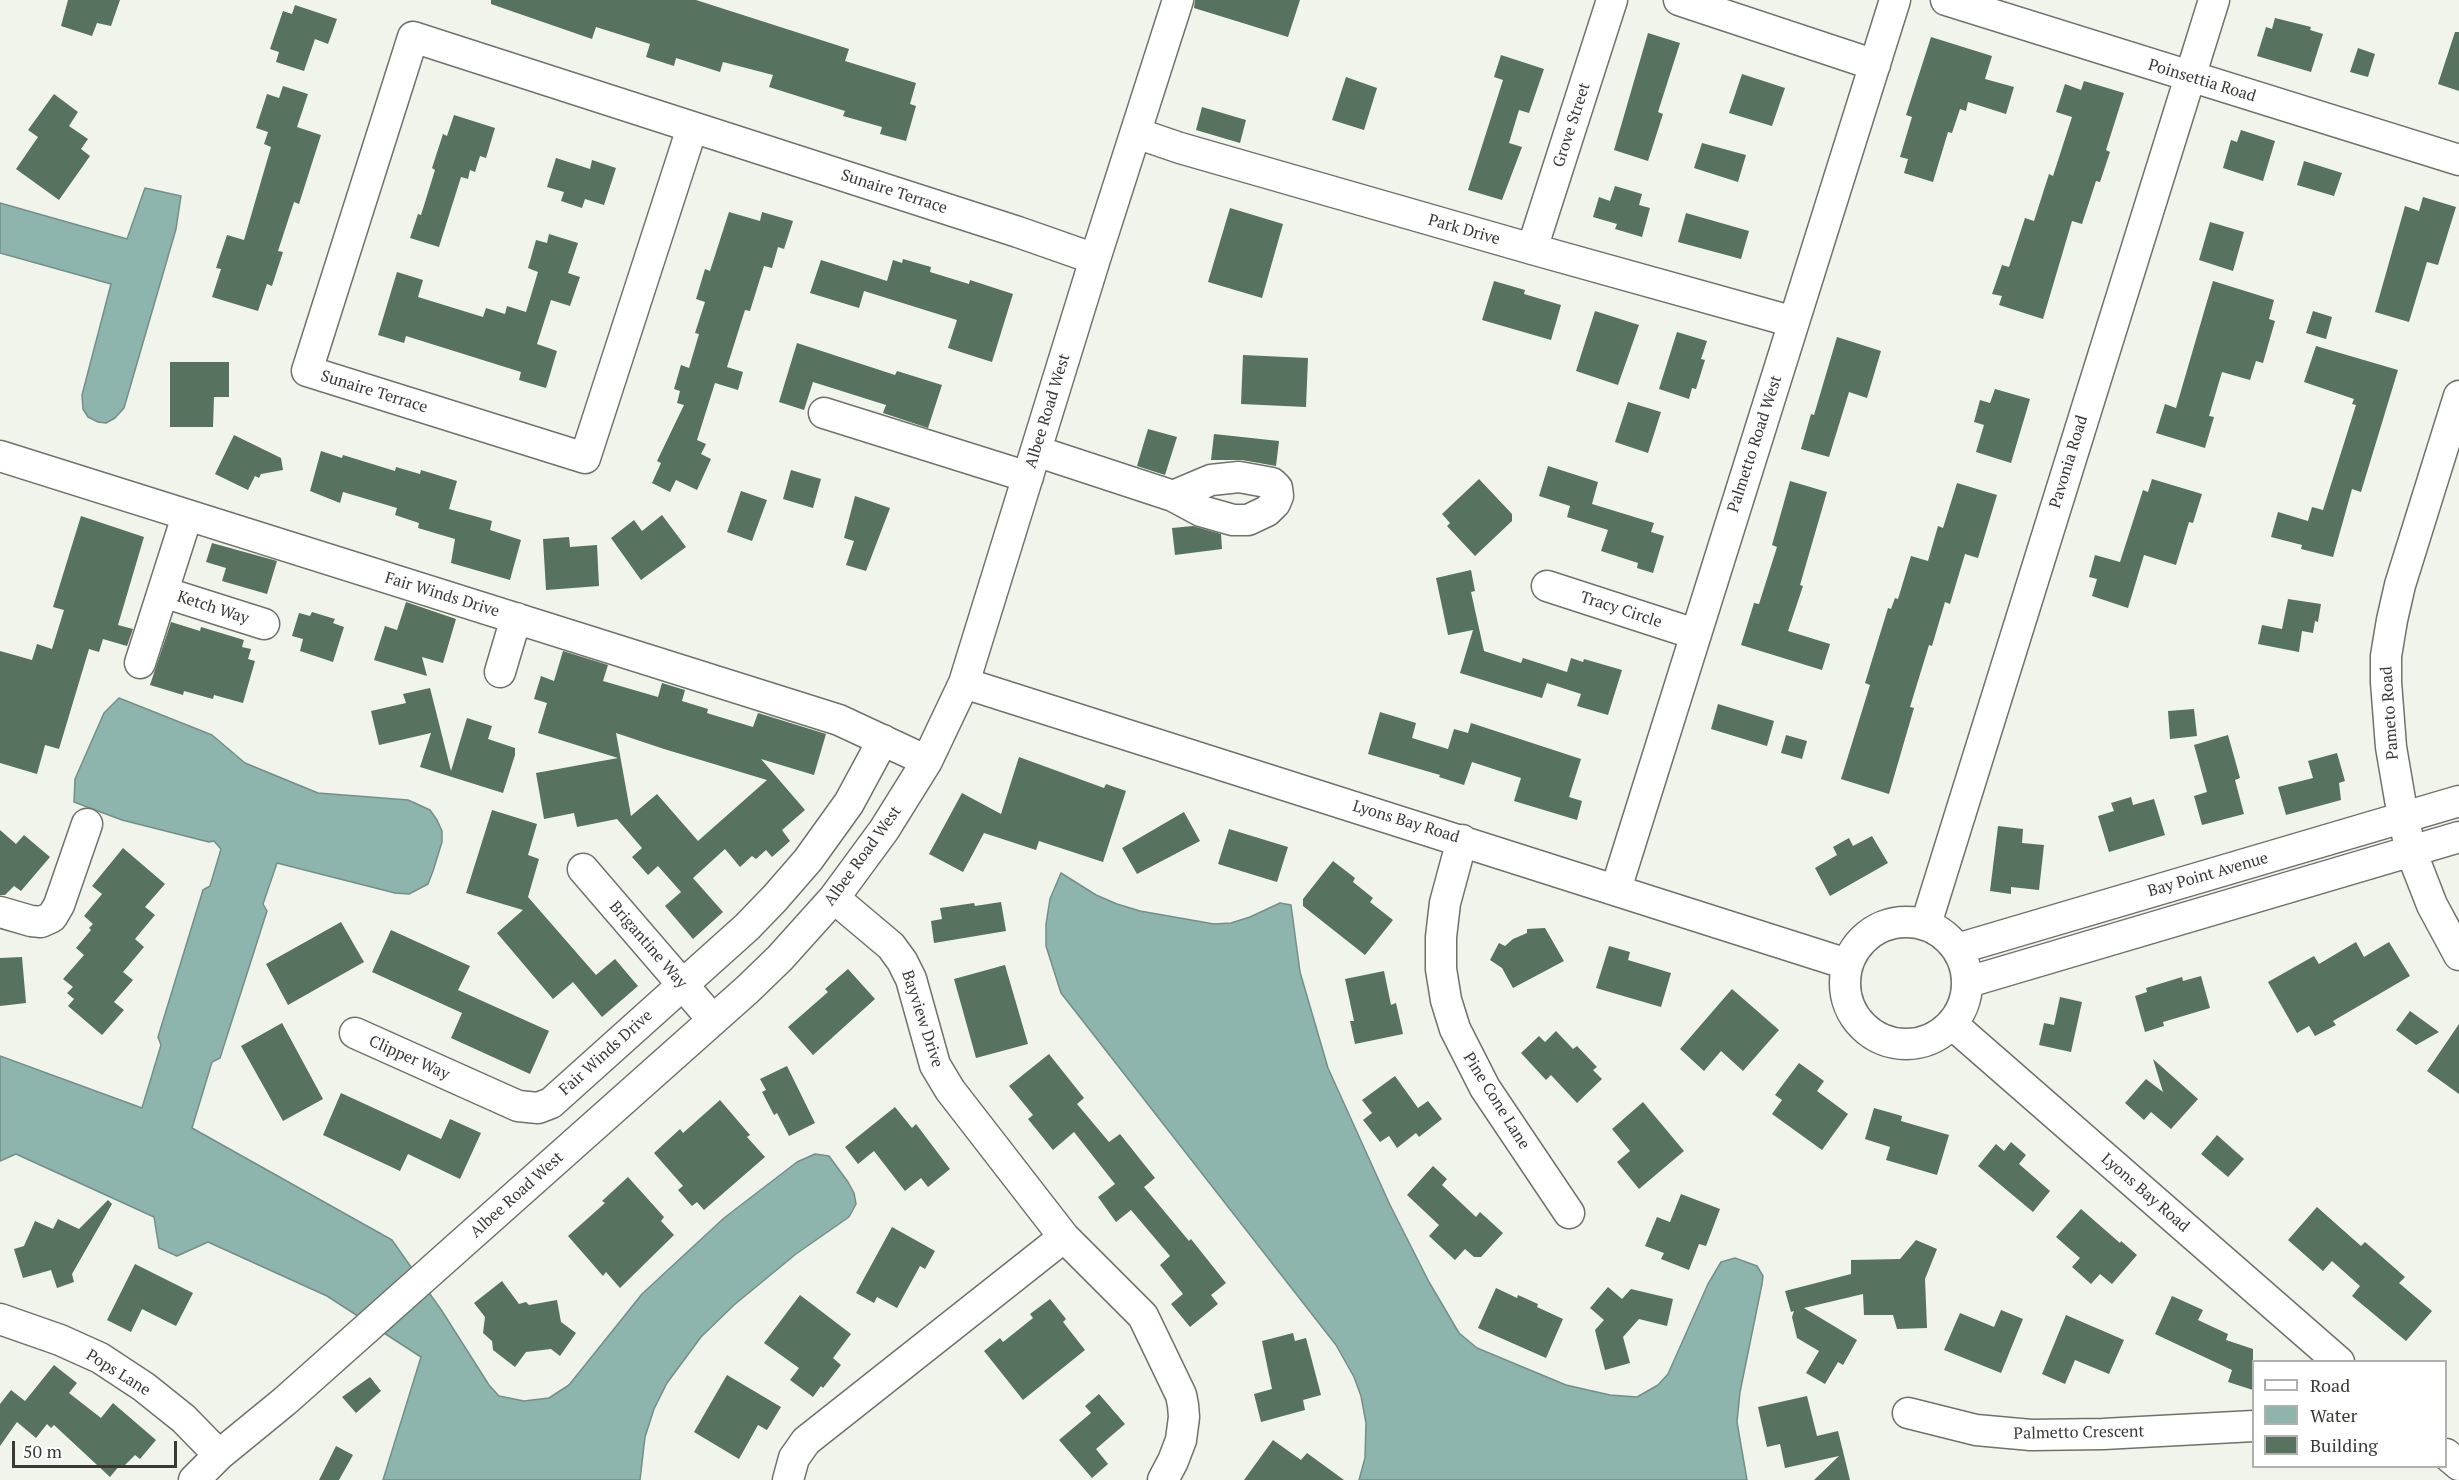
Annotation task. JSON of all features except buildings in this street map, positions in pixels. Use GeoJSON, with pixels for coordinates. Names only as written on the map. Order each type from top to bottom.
{"type":"FeatureCollection","features":[{"type":"Feature","properties":{"kind":"street","name":"Albee Road West"},"geometry":{"type":"LineString","coordinates":[[194,1480],[219,1455],[285,1401],[431,1272],[780,958],[834,898],[884,830],[927,761],[964,683],[1178,0]]}},
{"type":"Feature","properties":{"kind":"street","name":"Grove Street"},"geometry":{"type":"LineString","coordinates":[[1532,249],[1612,0]]}},
{"type":"Feature","properties":{"kind":"street"},"geometry":{"type":"LineString","coordinates":[[1679,0],[1875,64]]}},
{"type":"Feature","properties":{"kind":"street","name":"Palmetto Road West"},"geometry":{"type":"LineString","coordinates":[[1616,889],[1896,0]]}},
{"type":"Feature","properties":{"kind":"street","name":"Poinsettia Road"},"geometry":{"type":"LineString","coordinates":[[1946,0],[2459,160]]}},
{"type":"Feature","properties":{"kind":"street","name":"Pavonia Road"},"geometry":{"type":"LineString","coordinates":[[1926,924],[2214,0]]}},
{"type":"Feature","properties":{"kind":"street","name":"Sunaire Terrace"},"geometry":{"type":"LineString","coordinates":[[692,128],[585,458],[307,371],[413,37],[1018,232],[1095,259]]}},
{"type":"Feature","properties":{"kind":"street","name":"Park Drive"},"geometry":{"type":"LineString","coordinates":[[1136,133],[1180,148],[1532,249],[1794,321]]}},
{"type":"Feature","properties":{"kind":"street","name":"Pameto Road"},"geometry":{"type":"LineString","coordinates":[[2459,396],[2400,585],[2386,656],[2387,712],[2403,817],[2412,851],[2432,905],[2459,955]]}},
{"type":"Feature","properties":{"kind":"street"},"geometry":{"type":"LineString","coordinates":[[824,413],[1173,496]]}},
{"type":"Feature","properties":{"kind":"street","name":"Fair Winds Drive"},"geometry":{"type":"LineString","coordinates":[[0,456],[839,720],[927,761]]}},
{"type":"Feature","properties":{"kind":"street","name":"Ketch Way"},"geometry":{"type":"LineString","coordinates":[[141,663],[187,516]]}},
{"type":"Feature","properties":{"kind":"street","name":"Tracy Circle"},"geometry":{"type":"LineString","coordinates":[[1547,586],[1695,634]]}},
{"type":"Feature","properties":{"kind":"street","name":"Ketch Way"},"geometry":{"type":"LineString","coordinates":[[163,592],[264,624]]}},
{"type":"Feature","properties":{"kind":"street"},"geometry":{"type":"LineString","coordinates":[[500,672],[516,618]]}},
{"type":"Feature","properties":{"kind":"street","name":"Lyons Bay Road"},"geometry":{"type":"LineString","coordinates":[[964,683],[1847,964]]}},
{"type":"Feature","properties":{"kind":"street","name":"Fair Winds Drive"},"geometry":{"type":"LineString","coordinates":[[464,1082],[518,1106],[538,1108],[551,1103],[747,927],[808,860],[849,803],[883,740]]}},
{"type":"Feature","properties":{"kind":"street","name":"Bay Point Avenue"},"geometry":{"type":"LineString","coordinates":[[1957,949],[2459,801]]}},
{"type":"Feature","properties":{"kind":"street"},"geometry":{"type":"LineString","coordinates":[[0,912],[41,922],[52,916],[59,905],[87,824]]}},
{"type":"Feature","properties":{"kind":"street","name":"Bay Point Avenue"},"geometry":{"type":"LineString","coordinates":[[1968,982],[2459,837]]}},
{"type":"Feature","properties":{"kind":"street","name":"Pine Cone Lane"},"geometry":{"type":"LineString","coordinates":[[1462,840],[1445,903],[1441,937],[1441,969],[1446,1000],[1455,1029],[1485,1088],[1569,1213]]}},
{"type":"Feature","properties":{"kind":"street","name":"Brigantine Way"},"geometry":{"type":"LineString","coordinates":[[584,869],[713,1020]]}},
{"type":"Feature","properties":{"kind":"street","name":"Bayview Drive"},"geometry":{"type":"LineString","coordinates":[[834,898],[891,946],[902,961],[911,979],[935,1065],[941,1078],[1064,1237],[1143,1316],[1181,1395],[1184,1417],[1180,1440],[1163,1480]]}},
{"type":"Feature","properties":{"kind":"street"},"geometry":{"type":"LineString","coordinates":[[1907,921],[1926,924],[1940,931],[1957,949],[1966,968],[1968,982],[1961,1011],[1952,1024],[1938,1036],[1921,1043],[1902,1045],[1884,1041],[1855,1018],[1847,1001],[1844,982],[1847,964],[1856,946],[1870,932],[1888,924],[1907,921]]}},
{"type":"Feature","properties":{"kind":"street","name":"Lyons Bay Road"},"geometry":{"type":"LineString","coordinates":[[1952,1024],[2336,1360]]}},
{"type":"Feature","properties":{"kind":"street","name":"Clipper Way"},"geometry":{"type":"LineString","coordinates":[[355,1033],[464,1082]]}},
{"type":"Feature","properties":{"kind":"street"},"geometry":{"type":"LineString","coordinates":[[788,1480],[794,1458],[806,1441],[1064,1237]]}},
{"type":"Feature","properties":{"kind":"street","name":"Pops Lane"},"geometry":{"type":"LineString","coordinates":[[0,1319],[60,1340],[100,1358],[144,1387],[184,1419],[219,1455]]}},
{"type":"Feature","properties":{"kind":"street","name":"Palmetto Crescent"},"geometry":{"type":"LineString","coordinates":[[1908,1413],[1976,1430],[2031,1435],[2103,1434],[2252,1426]]}},
{"type":"Feature","properties":{"kind":"street"},"geometry":{"type":"LineString","coordinates":[[2447,1456],[2459,1465]]}},
{"type":"Feature","properties":{"kind":"water"},"geometry":{"type":"Polygon","coordinates":[[[145,188],[181,196],[176,229],[124,408],[115,418],[106,423],[98,422],[88,417],[83,409],[82,395],[111,284],[0,253],[0,203],[127,239],[145,188]]]}},
{"type":"Feature","properties":{"kind":"water"},"geometry":{"type":"Polygon","coordinates":[[[119,698],[212,735],[245,763],[318,793],[408,800],[430,810],[437,820],[442,831],[442,842],[433,871],[428,884],[409,894],[395,893],[277,863],[263,904],[267,911],[220,1058],[212,1062],[192,1128],[392,1240],[442,1311],[489,1385],[499,1396],[524,1401],[549,1398],[569,1385],[642,1294],[724,1218],[797,1162],[815,1154],[829,1156],[848,1182],[854,1193],[856,1204],[849,1217],[796,1254],[734,1305],[701,1337],[667,1383],[654,1409],[645,1437],[640,1480],[383,1480],[421,1357],[327,1296],[208,1242],[177,1256],[159,1248],[154,1217],[16,1154],[0,1161],[0,1056],[142,1108],[161,1045],[158,1037],[203,890],[210,886],[221,849],[214,841],[209,842],[122,820],[74,802],[75,779],[104,713],[119,698]]]}},
{"type":"Feature","properties":{"kind":"water"},"geometry":{"type":"Polygon","coordinates":[[[1061,873],[1096,895],[1117,904],[1140,911],[1214,924],[1231,923],[1250,917],[1280,903],[1291,905],[1300,972],[1328,1068],[1390,1205],[1429,1282],[1459,1333],[1477,1348],[1566,1385],[1610,1395],[1637,1397],[1658,1385],[1668,1374],[1708,1284],[1721,1262],[1735,1258],[1757,1266],[1763,1276],[1762,1284],[1740,1392],[1737,1422],[1747,1480],[1359,1480],[1365,1458],[1366,1423],[1361,1396],[1354,1377],[1336,1345],[1061,993],[1046,946],[1046,924],[1050,899],[1061,873]]]}}]}
